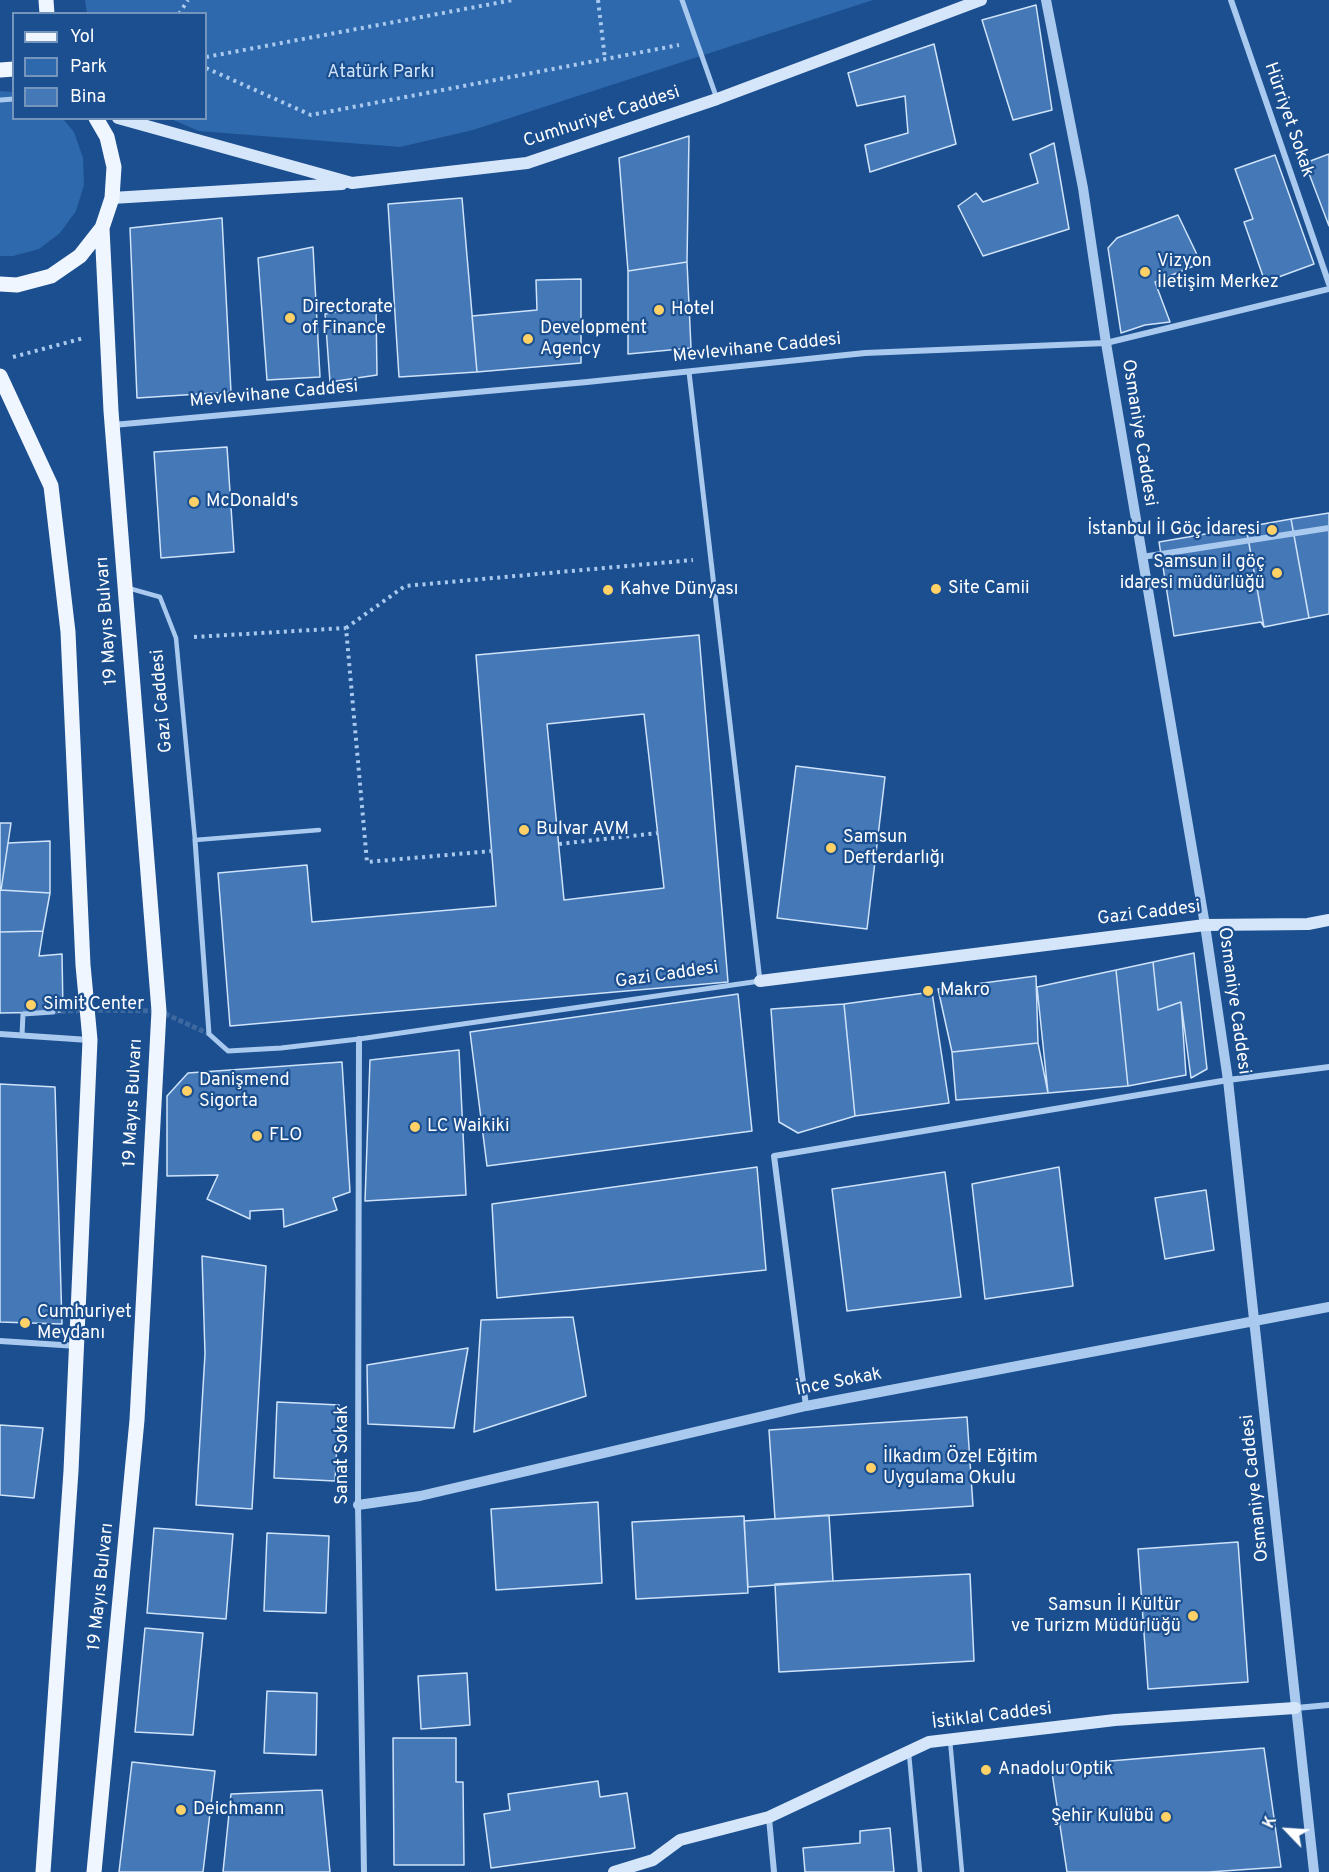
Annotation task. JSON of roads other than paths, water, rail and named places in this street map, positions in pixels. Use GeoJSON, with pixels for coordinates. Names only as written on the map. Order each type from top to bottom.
{"type":"FeatureCollection","features":[{"type":"Feature","properties":{"kind":"main road","name":"Cumhuriyet Caddesi"},"geometry":{"type":"LineString","coordinates":[[125,120],[352,183],[527,163],[717,99],[981,0]]}},
{"type":"Feature","properties":{"kind":"main road"},"geometry":{"type":"LineString","coordinates":[[0,284],[17,285],[51,276],[80,256],[102,228],[112,198],[114,167],[106,137],[97,120]]}},
{"type":"Feature","properties":{"kind":"main road"},"geometry":{"type":"LineString","coordinates":[[112,198],[352,183]]}},
{"type":"Feature","properties":{"kind":"main road","name":"19 Mayıs Bulvarı"},"geometry":{"type":"LineString","coordinates":[[94,1872],[132,1487],[159,1011],[112,425],[102,228]]}},
{"type":"Feature","properties":{"kind":"main road","name":"19 Mayıs Bulvarı"},"geometry":{"type":"LineString","coordinates":[[0,376],[51,486],[68,632],[83,965],[90,1040],[78,1346],[43,1872]]}},
{"type":"Feature","properties":{"kind":"main road","name":"Gazi Caddesi"},"geometry":{"type":"LineString","coordinates":[[760,981],[1205,925],[1308,924],[1329,920]]}},
{"type":"Feature","properties":{"kind":"main road","name":"İstiklal Caddesi"},"geometry":{"type":"LineString","coordinates":[[614,1872],[653,1860],[680,1840],[769,1817],[929,1742],[1115,1720],[1295,1708]]}},
{"type":"Feature","properties":{"kind":"street"},"geometry":{"type":"LineString","coordinates":[[681,0],[717,99]]}},
{"type":"Feature","properties":{"kind":"street","name":"Osmaniye Caddesi"},"geometry":{"type":"LineString","coordinates":[[1046,0],[1083,188],[1106,343],[1205,925],[1228,1080],[1314,1872]]}},
{"type":"Feature","properties":{"kind":"street","name":"Hürriyet Sokak"},"geometry":{"type":"LineString","coordinates":[[1231,0],[1329,284]]}},
{"type":"Feature","properties":{"kind":"street","name":"Mevlevihane Caddesi"},"geometry":{"type":"LineString","coordinates":[[112,425],[689,372],[865,353],[1106,343],[1329,289]]}},
{"type":"Feature","properties":{"kind":"street"},"geometry":{"type":"LineString","coordinates":[[689,372],[760,981]]}},
{"type":"Feature","properties":{"kind":"street"},"geometry":{"type":"LineString","coordinates":[[1142,557],[1329,528]]}},
{"type":"Feature","properties":{"kind":"street","name":"Gazi Caddesi"},"geometry":{"type":"LineString","coordinates":[[195,840],[209,1034],[228,1051],[281,1048],[359,1039],[760,981]]}},
{"type":"Feature","properties":{"kind":"street"},"geometry":{"type":"LineString","coordinates":[[22,1035],[23,1014],[53,1012]]}},
{"type":"Feature","properties":{"kind":"street"},"geometry":{"type":"LineString","coordinates":[[0,1034],[90,1040]]}},
{"type":"Feature","properties":{"kind":"street","name":"Sanat Sokak"},"geometry":{"type":"LineString","coordinates":[[359,1039],[358,1505],[364,1872]]}},
{"type":"Feature","properties":{"kind":"street"},"geometry":{"type":"LineString","coordinates":[[806,1406],[774,1156],[1228,1080],[1329,1068]]}},
{"type":"Feature","properties":{"kind":"street","name":"İnce Sokak"},"geometry":{"type":"LineString","coordinates":[[358,1505],[420,1496],[806,1406],[1329,1307]]}},
{"type":"Feature","properties":{"kind":"street"},"geometry":{"type":"LineString","coordinates":[[0,1341],[78,1346]]}},
{"type":"Feature","properties":{"kind":"street","name":"İstiklal Caddesi"},"geometry":{"type":"LineString","coordinates":[[1295,1708],[1329,1705]]}},
{"type":"Feature","properties":{"kind":"street"},"geometry":{"type":"LineString","coordinates":[[769,1817],[774,1872]]}},
{"type":"Feature","properties":{"kind":"lane","name":"Gazi Caddesi"},"geometry":{"type":"LineString","coordinates":[[125,587],[160,597],[176,638],[195,840]]}},
{"type":"Feature","properties":{"kind":"lane"},"geometry":{"type":"LineString","coordinates":[[195,840],[319,830]]}},
{"type":"Feature","properties":{"kind":"lane"},"geometry":{"type":"LineString","coordinates":[[950,1739],[962,1872]]}},
{"type":"Feature","properties":{"kind":"lane"},"geometry":{"type":"LineString","coordinates":[[909,1751],[920,1872]]}},
{"type":"Feature","properties":{"kind":"tunnel"},"geometry":{"type":"LineString","coordinates":[[53,1012],[159,1011],[209,1034]]}},
{"type":"Feature","properties":{"kind":"place","name":"Vizyon İletişim Merkez"},"geometry":{"type":"Point","coordinates":[1145,272]}},
{"type":"Feature","properties":{"kind":"place","name":"Hotel"},"geometry":{"type":"Point","coordinates":[659,310]}},
{"type":"Feature","properties":{"kind":"place","name":"Directorate of Finance"},"geometry":{"type":"Point","coordinates":[290,318]}},
{"type":"Feature","properties":{"kind":"place","name":"Development Agency"},"geometry":{"type":"Point","coordinates":[528,339]}},
{"type":"Feature","properties":{"kind":"place","name":"McDonald's"},"geometry":{"type":"Point","coordinates":[194,502]}},
{"type":"Feature","properties":{"kind":"place","name":"İstanbul İl Göç İdaresi"},"geometry":{"type":"Point","coordinates":[1272,530]}},
{"type":"Feature","properties":{"kind":"place","name":"Samsun il göç idaresi müdürlüğü"},"geometry":{"type":"Point","coordinates":[1277,573]}},
{"type":"Feature","properties":{"kind":"place","name":"Site Camii"},"geometry":{"type":"Point","coordinates":[936,589]}},
{"type":"Feature","properties":{"kind":"place","name":"Kahve Dünyası"},"geometry":{"type":"Point","coordinates":[608,590]}},
{"type":"Feature","properties":{"kind":"place","name":"Bulvar AVM"},"geometry":{"type":"Point","coordinates":[524,830]}},
{"type":"Feature","properties":{"kind":"place","name":"Samsun Defterdarlığı"},"geometry":{"type":"Point","coordinates":[831,848]}},
{"type":"Feature","properties":{"kind":"place","name":"Makro"},"geometry":{"type":"Point","coordinates":[928,991]}},
{"type":"Feature","properties":{"kind":"place","name":"Simit Center"},"geometry":{"type":"Point","coordinates":[31,1005]}},
{"type":"Feature","properties":{"kind":"place","name":"Danişmend Sigorta"},"geometry":{"type":"Point","coordinates":[187,1091]}},
{"type":"Feature","properties":{"kind":"place","name":"LC Waikiki"},"geometry":{"type":"Point","coordinates":[415,1127]}},
{"type":"Feature","properties":{"kind":"place","name":"FLO"},"geometry":{"type":"Point","coordinates":[257,1136]}},
{"type":"Feature","properties":{"kind":"place","name":"Cumhuriyet Meydanı"},"geometry":{"type":"Point","coordinates":[25,1323]}},
{"type":"Feature","properties":{"kind":"place","name":"İlkadım Özel Eğitim Uygulama Okulu"},"geometry":{"type":"Point","coordinates":[871,1468]}},
{"type":"Feature","properties":{"kind":"place","name":"Samsun İl Kültür ve Turizm Müdürlüğü"},"geometry":{"type":"Point","coordinates":[1193,1616]}},
{"type":"Feature","properties":{"kind":"place","name":"Anadolu Optik"},"geometry":{"type":"Point","coordinates":[986,1770]}},
{"type":"Feature","properties":{"kind":"place","name":"Deichmann"},"geometry":{"type":"Point","coordinates":[181,1810]}},
{"type":"Feature","properties":{"kind":"place","name":"Şehir Kulübü"},"geometry":{"type":"Point","coordinates":[1166,1817]}},
{"type":"Feature","properties":{"kind":"park label","name":"Atatürk Parkı"},"geometry":{"type":"Point","coordinates":[381,73]}}]}
